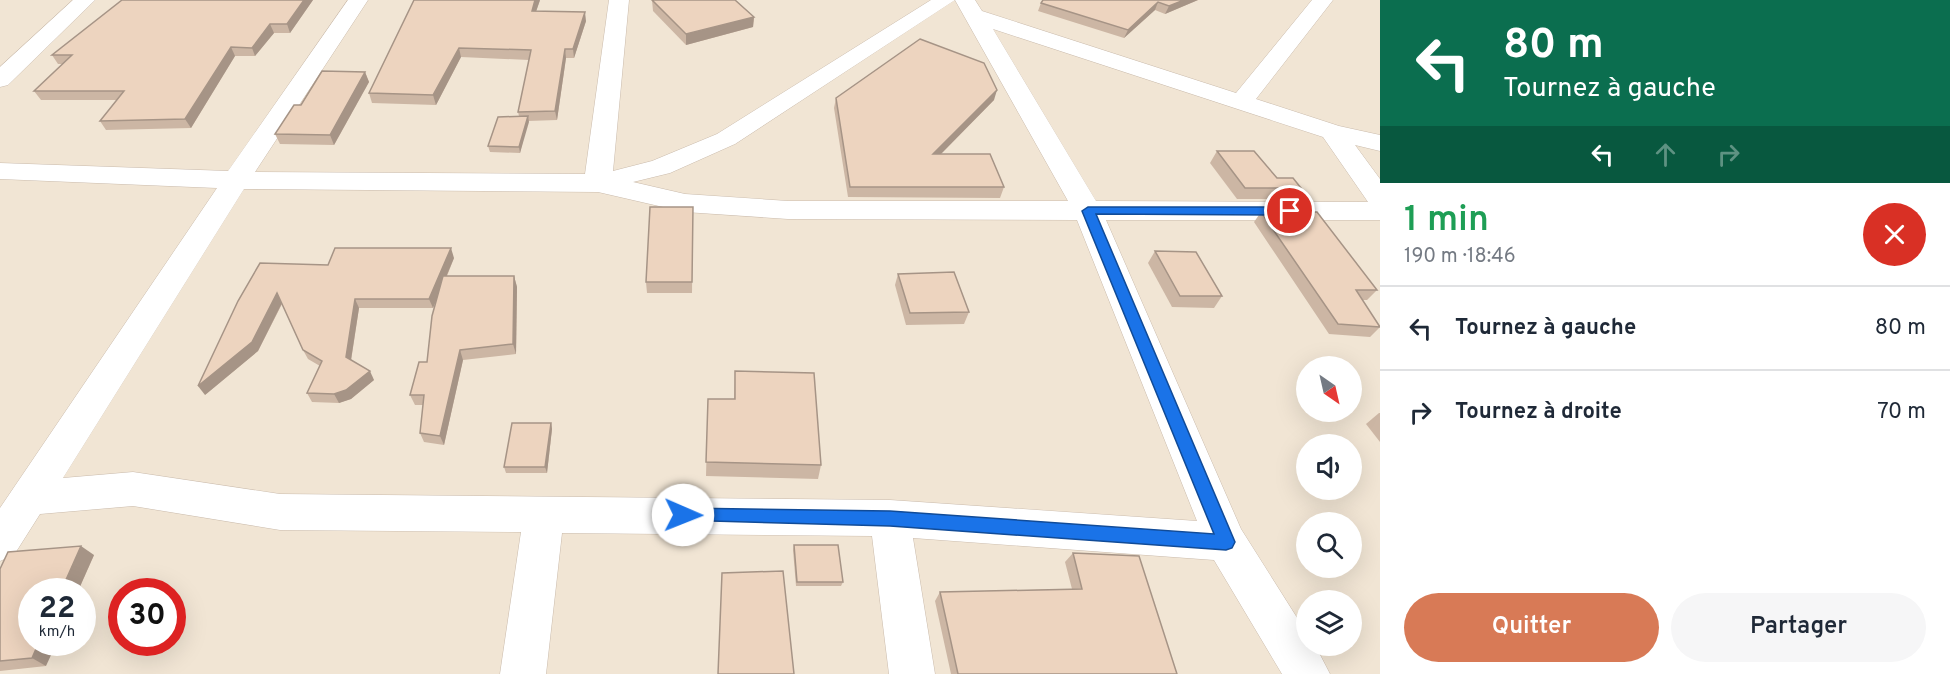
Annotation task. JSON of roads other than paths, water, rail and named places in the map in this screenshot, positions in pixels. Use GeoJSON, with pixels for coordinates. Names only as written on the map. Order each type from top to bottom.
{"type":"FeatureCollection","features":[{"type":"Feature","properties":{"kind":"street"},"geometry":{"type":"LineString","coordinates":[[0,80],[85,0]]}},
{"type":"Feature","properties":{"kind":"street"},"geometry":{"type":"LineString","coordinates":[[0,542],[236,180],[358,0]]}},
{"type":"Feature","properties":{"kind":"street"},"geometry":{"type":"LineString","coordinates":[[598,183],[619,0]]}},
{"type":"Feature","properties":{"kind":"street"},"geometry":{"type":"LineString","coordinates":[[598,183],[661,167],[726,139],[945,0]]}},
{"type":"Feature","properties":{"kind":"street"},"geometry":{"type":"LineString","coordinates":[[1242,101],[1323,0]]}},
{"type":"Feature","properties":{"kind":"street"},"geometry":{"type":"LineString","coordinates":[[970,8],[1332,132],[1380,143]]}},
{"type":"Feature","properties":{"kind":"street"},"geometry":{"type":"LineString","coordinates":[[970,8],[1088,211],[1226,542],[1307,674]]}},
{"type":"Feature","properties":{"kind":"street"},"geometry":{"type":"LineString","coordinates":[[1332,132],[1380,198]]}},
{"type":"Feature","properties":{"kind":"street"},"geometry":{"type":"LineString","coordinates":[[0,171],[236,180],[598,183],[685,203],[788,210],[1380,211]]}},
{"type":"Feature","properties":{"kind":"street"},"geometry":{"type":"LineString","coordinates":[[29,498],[133,489],[280,512],[544,513],[890,519],[1226,542]]}},
{"type":"Feature","properties":{"kind":"street"},"geometry":{"type":"LineString","coordinates":[[523,674],[544,513]]}},
{"type":"Feature","properties":{"kind":"street"},"geometry":{"type":"LineString","coordinates":[[890,519],[912,674]]}}]}
